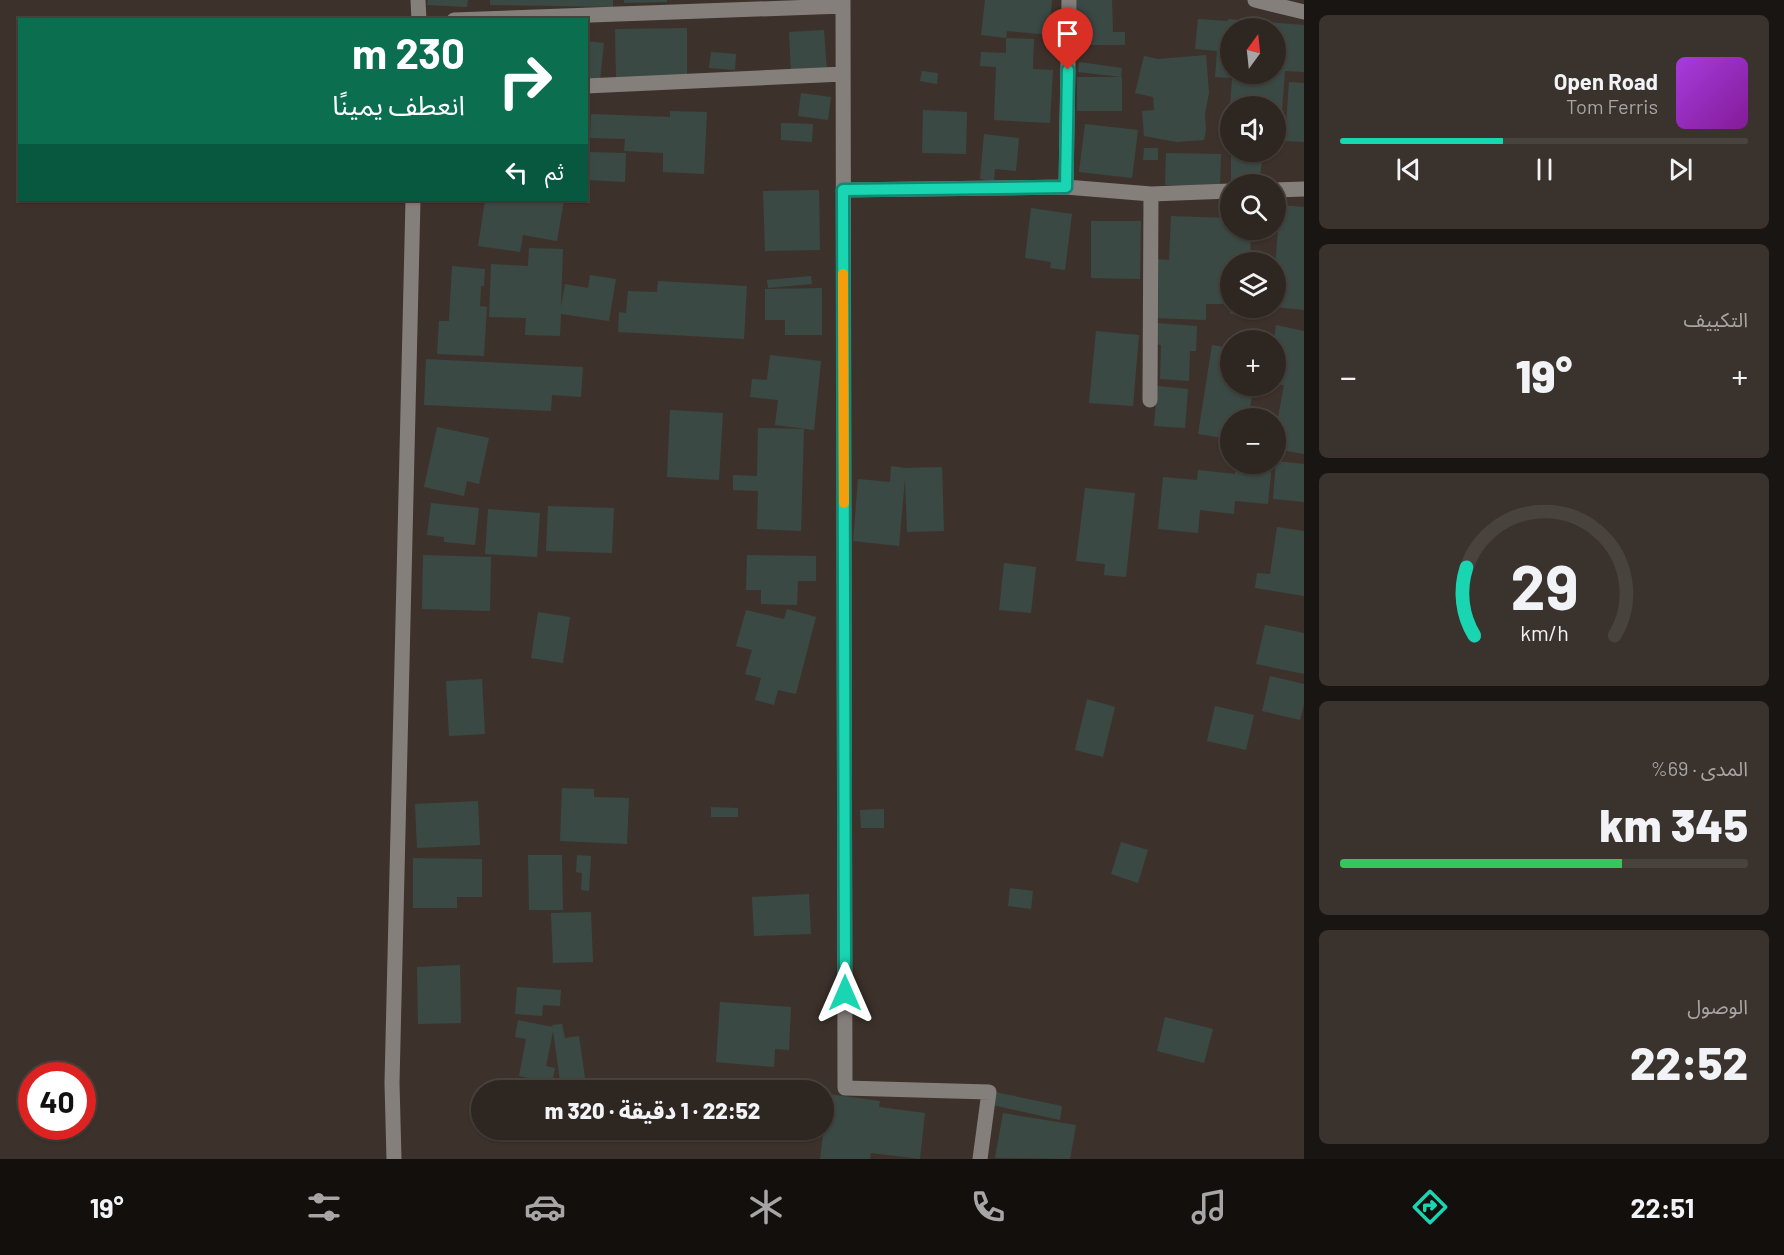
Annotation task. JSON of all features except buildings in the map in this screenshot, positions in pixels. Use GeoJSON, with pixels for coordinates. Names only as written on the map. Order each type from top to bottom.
{"type":"FeatureCollection","features":[{"type":"Feature","properties":{"kind":"street"},"geometry":{"type":"LineString","coordinates":[[418,0],[419,18]]}},
{"type":"Feature","properties":{"kind":"street"},"geometry":{"type":"LineString","coordinates":[[1066,187],[1069,0]]}},
{"type":"Feature","properties":{"kind":"street"},"geometry":{"type":"LineString","coordinates":[[1255,0],[1304,12]]}},
{"type":"Feature","properties":{"kind":"street"},"geometry":{"type":"LineString","coordinates":[[500,18],[843,3],[845,1088],[989,1092],[980,1159]]}},
{"type":"Feature","properties":{"kind":"street"},"geometry":{"type":"LineString","coordinates":[[588,86],[843,74]]}},
{"type":"Feature","properties":{"kind":"street"},"geometry":{"type":"LineString","coordinates":[[843,190],[1066,187],[1151,195],[1220,192]]}},
{"type":"Feature","properties":{"kind":"street"},"geometry":{"type":"LineString","coordinates":[[1286,190],[1304,189]]}},
{"type":"Feature","properties":{"kind":"street"},"geometry":{"type":"LineString","coordinates":[[1150,400],[1151,195]]}},
{"type":"Feature","properties":{"kind":"street"},"geometry":{"type":"LineString","coordinates":[[394,1159],[392,1083],[413,201]]}},
{"type":"Feature","properties":{"kind":"slow traffic"},"geometry":{"type":"LineString","coordinates":[[843,274],[844,503]]}},
{"type":"Feature","properties":{"kind":"route"},"geometry":{"type":"LineString","coordinates":[[845,993],[843,190],[1066,187],[1068,70]]}}]}
